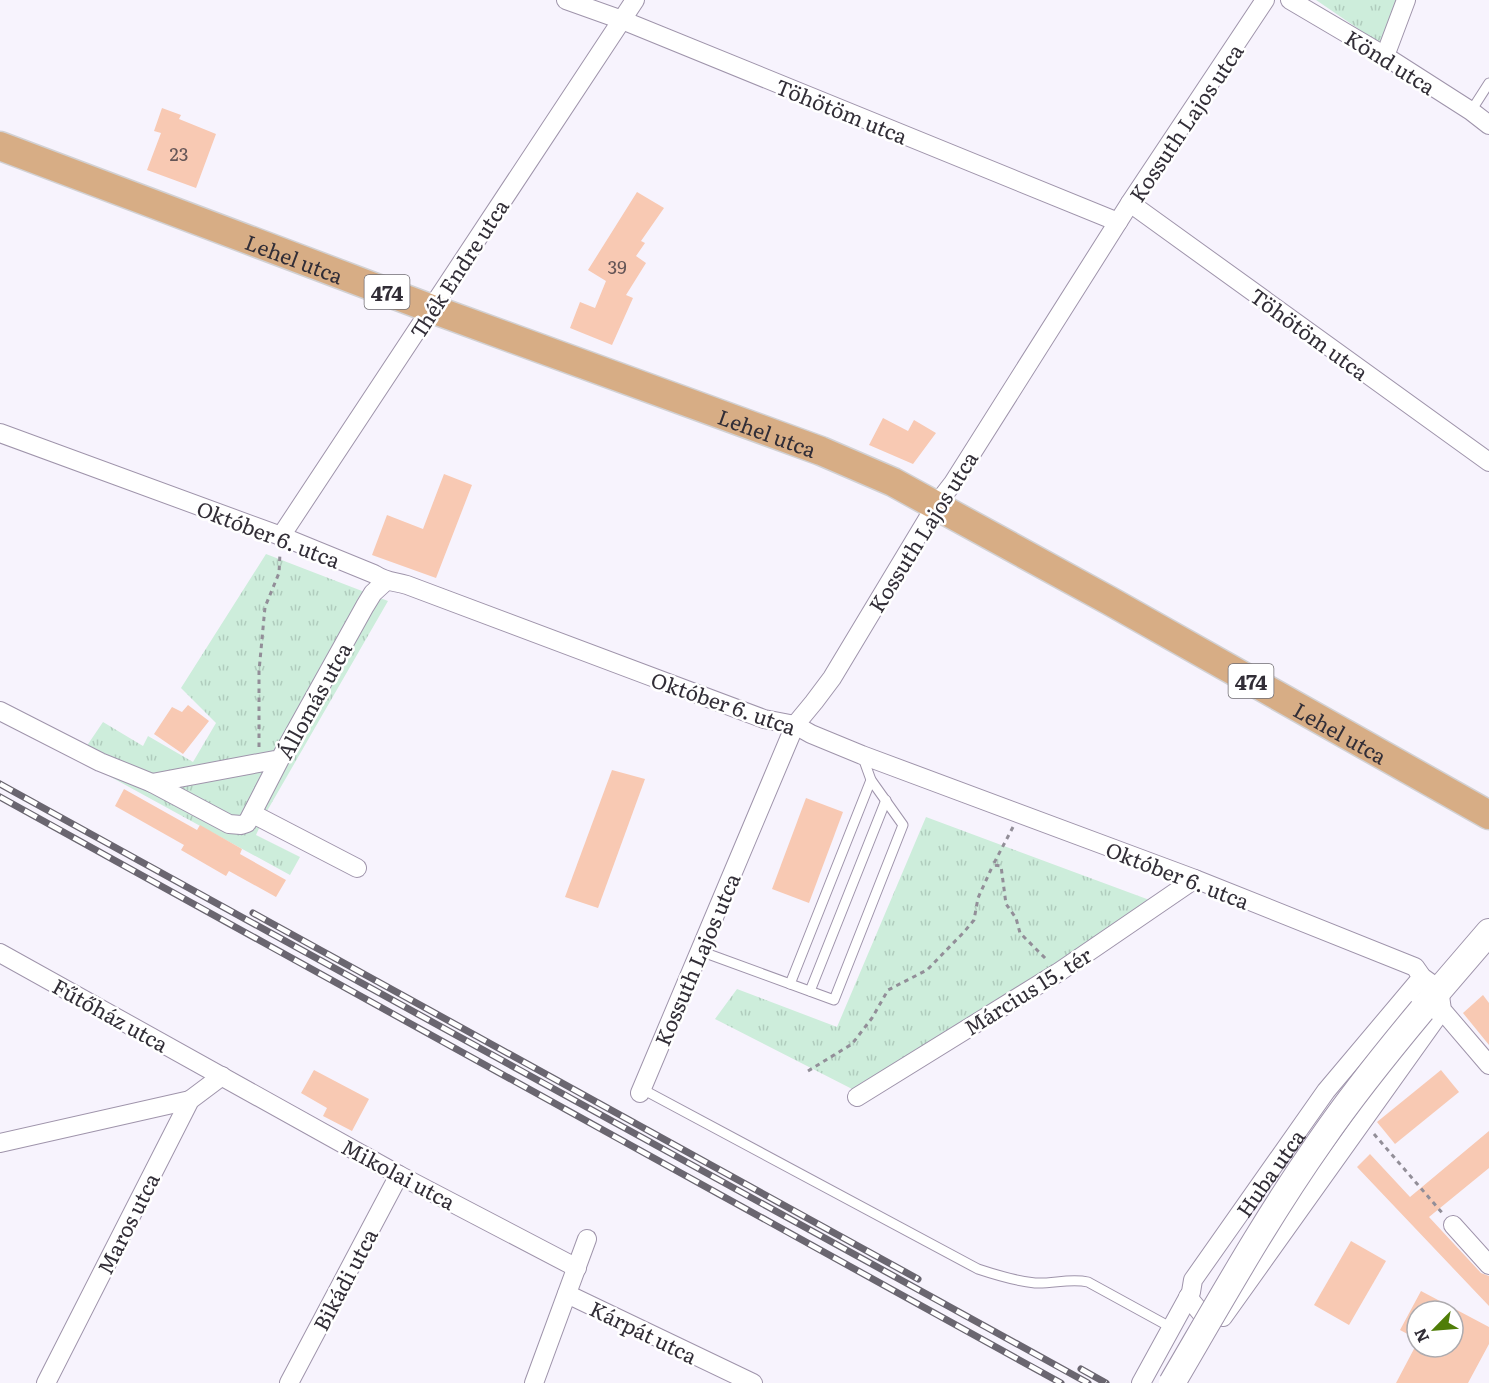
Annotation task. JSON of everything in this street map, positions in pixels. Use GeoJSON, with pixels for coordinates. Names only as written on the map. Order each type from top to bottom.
{"type":"FeatureCollection","features":[{"type":"Feature","properties":{"kind":"main road","name":"Lehel utca"},"geometry":{"type":"LineString","coordinates":[[0,147],[432,309],[821,451],[893,482],[1489,814]]}},
{"type":"Feature","properties":{"kind":"main road","name":"Huba utca"},"geometry":{"type":"LineString","coordinates":[[1431,996],[1489,932]]}},
{"type":"Feature","properties":{"kind":"main road"},"geometry":{"type":"LineString","coordinates":[[1172,1383],[1247,1256],[1315,1149],[1370,1073],[1431,996]]}},
{"type":"Feature","properties":{"kind":"street","name":"Töhötöm utca"},"geometry":{"type":"LineString","coordinates":[[566,0],[622,20],[1118,222]]}},
{"type":"Feature","properties":{"kind":"street","name":"Thék Endre utca"},"geometry":{"type":"LineString","coordinates":[[281,536],[635,0]]}},
{"type":"Feature","properties":{"kind":"street","name":"Kossuth Lajos utca"},"geometry":{"type":"LineString","coordinates":[[641,1091],[795,725],[832,678],[936,505],[953,483],[1130,203],[1265,0]]}},
{"type":"Feature","properties":{"kind":"street","name":"Könd utca"},"geometry":{"type":"LineString","coordinates":[[1290,0],[1385,56],[1471,111],[1489,126]]}},
{"type":"Feature","properties":{"kind":"street"},"geometry":{"type":"LineString","coordinates":[[1385,56],[1406,0]]}},
{"type":"Feature","properties":{"kind":"street","name":"Töhötöm utca"},"geometry":{"type":"LineString","coordinates":[[1130,203],[1489,462]]}},
{"type":"Feature","properties":{"kind":"street","name":"Október 6. utca"},"geometry":{"type":"LineString","coordinates":[[0,433],[281,536],[374,574],[385,582],[396,582],[415,588],[764,719],[795,725],[862,755],[1195,879],[1415,967],[1431,996],[1489,1065]]}},
{"type":"Feature","properties":{"kind":"street","name":"Állomás utca"},"geometry":{"type":"LineString","coordinates":[[250,818],[280,759],[369,599],[385,582]]}},
{"type":"Feature","properties":{"kind":"street"},"geometry":{"type":"LineString","coordinates":[[0,711],[100,762],[152,783],[229,824],[241,825],[250,818],[357,868]]}},
{"type":"Feature","properties":{"kind":"street"},"geometry":{"type":"LineString","coordinates":[[152,783],[280,759]]}},
{"type":"Feature","properties":{"kind":"street","name":"Március 15. tér"},"geometry":{"type":"LineString","coordinates":[[857,1097],[1059,972],[1195,879]]}},
{"type":"Feature","properties":{"kind":"street","name":"Fűtőház utca"},"geometry":{"type":"LineString","coordinates":[[0,952],[222,1076]]}},
{"type":"Feature","properties":{"kind":"street","name":"Huba utca"},"geometry":{"type":"LineString","coordinates":[[1141,1383],[1190,1294],[1193,1280],[1326,1091],[1407,992],[1431,996],[1223,1317],[1201,1313],[1190,1294]]}},
{"type":"Feature","properties":{"kind":"street","name":"Maros utca"},"geometry":{"type":"LineString","coordinates":[[46,1383],[190,1100],[222,1076]]}},
{"type":"Feature","properties":{"kind":"street","name":"Mikolai utca"},"geometry":{"type":"LineString","coordinates":[[222,1076],[399,1175],[577,1268]]}},
{"type":"Feature","properties":{"kind":"street"},"geometry":{"type":"LineString","coordinates":[[0,1143],[190,1100]]}},
{"type":"Feature","properties":{"kind":"street","name":"Bikádi utca"},"geometry":{"type":"LineString","coordinates":[[289,1383],[399,1175]]}},
{"type":"Feature","properties":{"kind":"street"},"geometry":{"type":"LineString","coordinates":[[1453,1225],[1489,1265]]}},
{"type":"Feature","properties":{"kind":"street"},"geometry":{"type":"LineString","coordinates":[[534,1383],[587,1239]]}},
{"type":"Feature","properties":{"kind":"street","name":"Kárpát utca"},"geometry":{"type":"LineString","coordinates":[[567,1294],[753,1383]]}},
{"type":"Feature","properties":{"kind":"lane"},"geometry":{"type":"LineString","coordinates":[[1471,111],[1489,83]]}},
{"type":"Feature","properties":{"kind":"lane"},"geometry":{"type":"LineString","coordinates":[[700,951],[834,1000],[903,825],[871,780],[862,755]]}},
{"type":"Feature","properties":{"kind":"lane"},"geometry":{"type":"LineString","coordinates":[[790,984],[871,780]]}},
{"type":"Feature","properties":{"kind":"lane"},"geometry":{"type":"LineString","coordinates":[[810,991],[886,800]]}},
{"type":"Feature","properties":{"kind":"lane"},"geometry":{"type":"LineString","coordinates":[[641,1091],[978,1269],[1036,1283],[1077,1280],[1088,1282],[1172,1328]]}},
{"type":"Feature","properties":{"kind":"path"},"geometry":{"type":"LineString","coordinates":[[259,762],[259,670],[265,607],[279,573],[281,536]]}},
{"type":"Feature","properties":{"kind":"path"},"geometry":{"type":"LineString","coordinates":[[808,1071],[852,1044],[872,1018],[888,990],[927,970],[974,920],[978,898],[1019,814]]}},
{"type":"Feature","properties":{"kind":"path"},"geometry":{"type":"LineString","coordinates":[[993,865],[1001,866],[1006,904],[1016,918],[1020,933],[1059,972]]}},
{"type":"Feature","properties":{"kind":"path"},"geometry":{"type":"LineString","coordinates":[[1371,1131],[1453,1225]]}},
{"type":"Feature","properties":{"kind":"green space"},"geometry":{"type":"Polygon","coordinates":[[[1316,0],[1406,0],[1388,49],[1316,0]]]}},
{"type":"Feature","properties":{"kind":"green space"},"geometry":{"type":"Polygon","coordinates":[[[266,554],[388,601],[267,811],[256,835],[300,857],[290,875],[78,759],[103,722],[143,746],[148,736],[193,762],[216,723],[181,688],[266,554]]]}},
{"type":"Feature","properties":{"kind":"green space"},"geometry":{"type":"Polygon","coordinates":[[[926,817],[1163,905],[856,1091],[715,1019],[737,989],[837,1027],[926,817]]]}},
{"type":"Feature","properties":{"kind":"building"},"geometry":{"type":"Polygon","coordinates":[[[162,108],[181,115],[179,119],[216,134],[196,188],[147,170],[161,133],[154,131],[162,108]]]}},
{"type":"Feature","properties":{"kind":"building"},"geometry":{"type":"Polygon","coordinates":[[[637,192],[664,208],[641,241],[645,243],[636,256],[646,263],[626,295],[633,298],[612,345],[570,328],[580,302],[595,308],[606,281],[588,270],[637,192]]]}},
{"type":"Feature","properties":{"kind":"building"},"geometry":{"type":"Polygon","coordinates":[[[883,418],[908,431],[914,420],[936,433],[913,464],[869,445],[883,418]]]}},
{"type":"Feature","properties":{"kind":"building"},"geometry":{"type":"Polygon","coordinates":[[[444,474],[472,485],[436,578],[372,555],[387,515],[423,529],[444,474]]]}},
{"type":"Feature","properties":{"kind":"building"},"geometry":{"type":"Polygon","coordinates":[[[188,705],[209,721],[183,754],[154,734],[172,707],[182,712],[188,705]]]}},
{"type":"Feature","properties":{"kind":"building"},"geometry":{"type":"Polygon","coordinates":[[[612,770],[645,779],[598,908],[565,897],[612,770]]]}},
{"type":"Feature","properties":{"kind":"building"},"geometry":{"type":"Polygon","coordinates":[[[124,789],[197,830],[200,825],[242,849],[240,854],[286,880],[276,897],[229,871],[226,876],[181,850],[184,845],[115,806],[124,789]]]}},
{"type":"Feature","properties":{"kind":"building"},"geometry":{"type":"Polygon","coordinates":[[[806,798],[843,812],[809,903],[772,889],[806,798]]]}},
{"type":"Feature","properties":{"kind":"building"},"geometry":{"type":"Polygon","coordinates":[[[1483,995],[1489,1003],[1489,1045],[1463,1013],[1483,995]]]}},
{"type":"Feature","properties":{"kind":"building"},"geometry":{"type":"Polygon","coordinates":[[[314,1070],[369,1099],[352,1131],[323,1116],[327,1108],[301,1093],[314,1070]]]}},
{"type":"Feature","properties":{"kind":"building"},"geometry":{"type":"Polygon","coordinates":[[[1441,1070],[1459,1092],[1395,1144],[1377,1122],[1441,1070]]]}},
{"type":"Feature","properties":{"kind":"building"},"geometry":{"type":"Polygon","coordinates":[[[1489,1131],[1489,1168],[1429,1217],[1481,1273],[1489,1276],[1489,1306],[1357,1167],[1370,1154],[1410,1197],[1489,1131]]]}},
{"type":"Feature","properties":{"kind":"building"},"geometry":{"type":"Polygon","coordinates":[[[1351,1241],[1386,1261],[1349,1325],[1314,1305],[1351,1241]]]}},
{"type":"Feature","properties":{"kind":"building"},"geometry":{"type":"Polygon","coordinates":[[[1421,1291],[1436,1299],[1417,1299],[1421,1291]]]}},
{"type":"Feature","properties":{"kind":"building"},"geometry":{"type":"Polygon","coordinates":[[[1465,1314],[1489,1327],[1489,1344],[1468,1383],[1396,1383],[1409,1359],[1465,1359],[1465,1314]]]}},
{"type":"Feature","properties":{"kind":"building"},"geometry":{"type":"Polygon","coordinates":[[[1405,1321],[1405,1333],[1400,1330],[1405,1321]]]}},
{"type":"Feature","properties":{"kind":"railway"},"geometry":{"type":"LineString","coordinates":[[0,784],[1088,1383]]}},
{"type":"Feature","properties":{"kind":"railway"},"geometry":{"type":"LineString","coordinates":[[0,797],[1061,1383]]}},
{"type":"Feature","properties":{"kind":"railway"},"geometry":{"type":"LineString","coordinates":[[253,913],[918,1279]]}},
{"type":"Feature","properties":{"kind":"railway"},"geometry":{"type":"LineString","coordinates":[[1081,1369],[1106,1383]]}}]}
